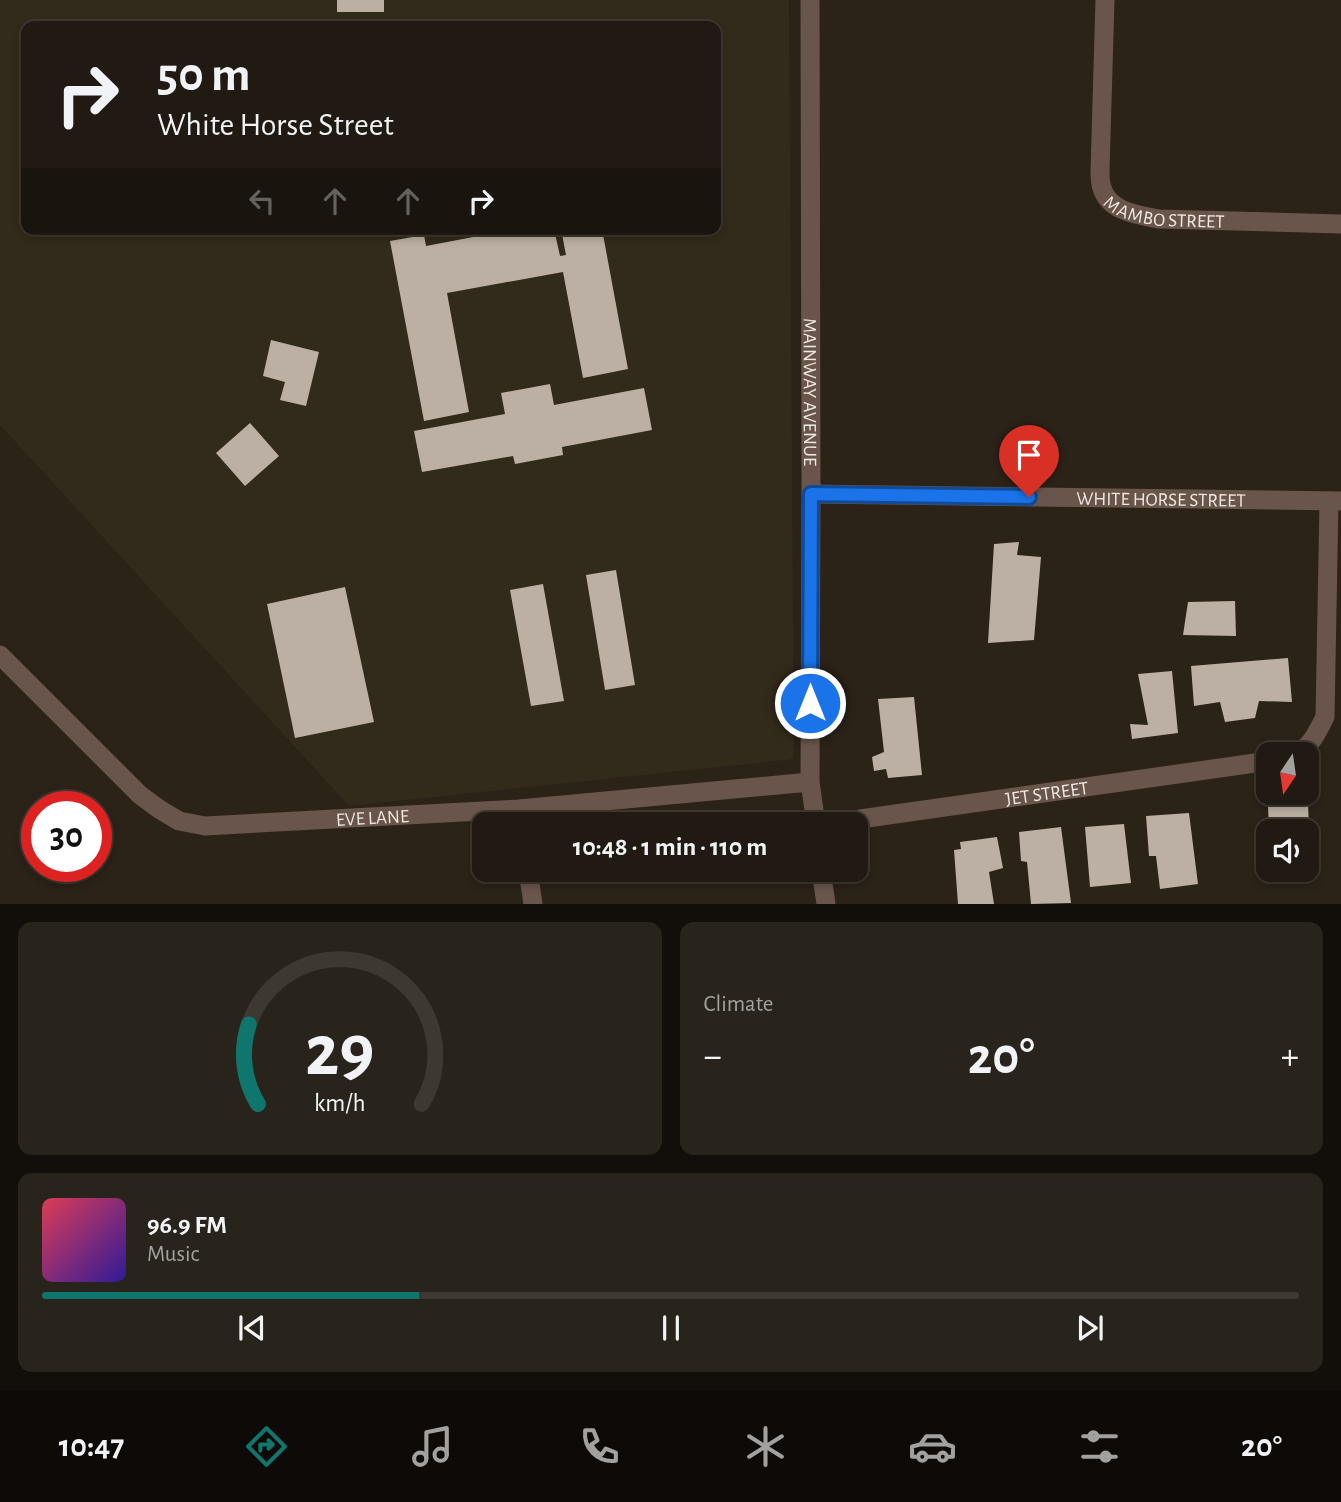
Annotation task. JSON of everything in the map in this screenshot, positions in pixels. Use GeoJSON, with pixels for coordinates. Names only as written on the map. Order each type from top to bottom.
{"type":"FeatureCollection","features":[{"type":"Feature","properties":{"kind":"street","name":"MAINWAY AVENUE"},"geometry":{"type":"LineString","coordinates":[[810,0],[810,782],[814,812]]}},
{"type":"Feature","properties":{"kind":"street","name":"MAMBO STREET"},"geometry":{"type":"LineString","coordinates":[[1105,0],[1100,171],[1102,189],[1113,205],[1133,214],[1160,219],[1341,224]]}},
{"type":"Feature","properties":{"kind":"street","name":"WHITE HORSE STREET"},"geometry":{"type":"LineString","coordinates":[[811,494],[1335,501]]}},
{"type":"Feature","properties":{"kind":"street"},"geometry":{"type":"LineString","coordinates":[[1311,742],[1325,717],[1335,501]]}},
{"type":"Feature","properties":{"kind":"street","name":"EVE LANE"},"geometry":{"type":"LineString","coordinates":[[0,655],[140,795],[179,821],[205,825],[472,818]]}},
{"type":"Feature","properties":{"kind":"street","name":"JET STREET"},"geometry":{"type":"LineString","coordinates":[[868,818],[1256,763]]}},
{"type":"Feature","properties":{"kind":"street","name":"EVE LANE"},"geometry":{"type":"LineString","coordinates":[[561,812],[810,782]]}},
{"type":"Feature","properties":{"kind":"street"},"geometry":{"type":"LineString","coordinates":[[530,882],[533,904]]}},
{"type":"Feature","properties":{"kind":"street"},"geometry":{"type":"LineString","coordinates":[[822,882],[825,904]]}},
{"type":"Feature","properties":{"kind":"shaded area"},"geometry":{"type":"Polygon","coordinates":[[[0,0],[789,0],[794,759],[349,806],[0,425],[0,0]]]}},
{"type":"Feature","properties":{"kind":"building"},"geometry":{"type":"Polygon","coordinates":[[[337,0],[384,0],[384,12],[337,12],[337,0]]]}},
{"type":"Feature","properties":{"kind":"building"},"geometry":{"type":"Polygon","coordinates":[[[424,235],[426,246],[484,235],[555,235],[560,256],[566,255],[562,235],[603,235],[628,369],[583,378],[563,272],[447,293],[469,412],[424,421],[390,241],[424,235]]]}},
{"type":"Feature","properties":{"kind":"building"},"geometry":{"type":"Polygon","coordinates":[[[271,340],[319,352],[306,406],[280,400],[285,382],[263,376],[271,340]]]}},
{"type":"Feature","properties":{"kind":"building"},"geometry":{"type":"Polygon","coordinates":[[[550,384],[554,405],[644,388],[652,430],[562,447],[563,455],[515,464],[513,456],[422,472],[414,431],[505,414],[501,393],[550,384]]]}},
{"type":"Feature","properties":{"kind":"building"},"geometry":{"type":"Polygon","coordinates":[[[250,423],[279,456],[245,486],[216,453],[250,423]]]}},
{"type":"Feature","properties":{"kind":"building"},"geometry":{"type":"Polygon","coordinates":[[[1019,542],[1017,555],[1041,557],[1034,640],[988,643],[994,544],[1019,542]]]}},
{"type":"Feature","properties":{"kind":"building"},"geometry":{"type":"Polygon","coordinates":[[[616,570],[635,685],[605,690],[586,575],[616,570]]]}},
{"type":"Feature","properties":{"kind":"building"},"geometry":{"type":"Polygon","coordinates":[[[543,584],[564,701],[531,706],[510,590],[543,584]]]}},
{"type":"Feature","properties":{"kind":"building"},"geometry":{"type":"Polygon","coordinates":[[[345,587],[374,722],[295,738],[267,604],[345,587]]]}},
{"type":"Feature","properties":{"kind":"building"},"geometry":{"type":"Polygon","coordinates":[[[1235,601],[1236,636],[1183,635],[1188,602],[1235,601]]]}},
{"type":"Feature","properties":{"kind":"building"},"geometry":{"type":"Polygon","coordinates":[[[1288,658],[1292,702],[1259,701],[1255,718],[1225,722],[1220,702],[1194,706],[1191,666],[1288,658]]]}},
{"type":"Feature","properties":{"kind":"building"},"geometry":{"type":"Polygon","coordinates":[[[1172,671],[1178,733],[1132,739],[1130,724],[1148,725],[1138,674],[1172,671]]]}},
{"type":"Feature","properties":{"kind":"building"},"geometry":{"type":"Polygon","coordinates":[[[914,697],[922,775],[888,778],[886,769],[874,771],[872,757],[884,752],[878,699],[914,697]]]}},
{"type":"Feature","properties":{"kind":"building"},"geometry":{"type":"Polygon","coordinates":[[[1308,805],[1309,819],[1269,819],[1268,806],[1308,805]]]}},
{"type":"Feature","properties":{"kind":"building"},"geometry":{"type":"Polygon","coordinates":[[[1189,813],[1198,884],[1160,889],[1156,856],[1149,856],[1146,816],[1189,813]]]}},
{"type":"Feature","properties":{"kind":"building"},"geometry":{"type":"Polygon","coordinates":[[[1124,824],[1131,883],[1090,887],[1085,827],[1124,824]]]}},
{"type":"Feature","properties":{"kind":"building"},"geometry":{"type":"Polygon","coordinates":[[[1061,827],[1071,903],[1031,904],[1027,862],[1021,861],[1019,832],[1061,827]]]}},
{"type":"Feature","properties":{"kind":"building"},"geometry":{"type":"Polygon","coordinates":[[[997,837],[1003,868],[989,872],[994,904],[958,904],[954,850],[961,849],[960,842],[997,837]]]}},
{"type":"Feature","properties":{"kind":"route"},"geometry":{"type":"LineString","coordinates":[[810,703],[811,494],[1029,497]]}}]}
